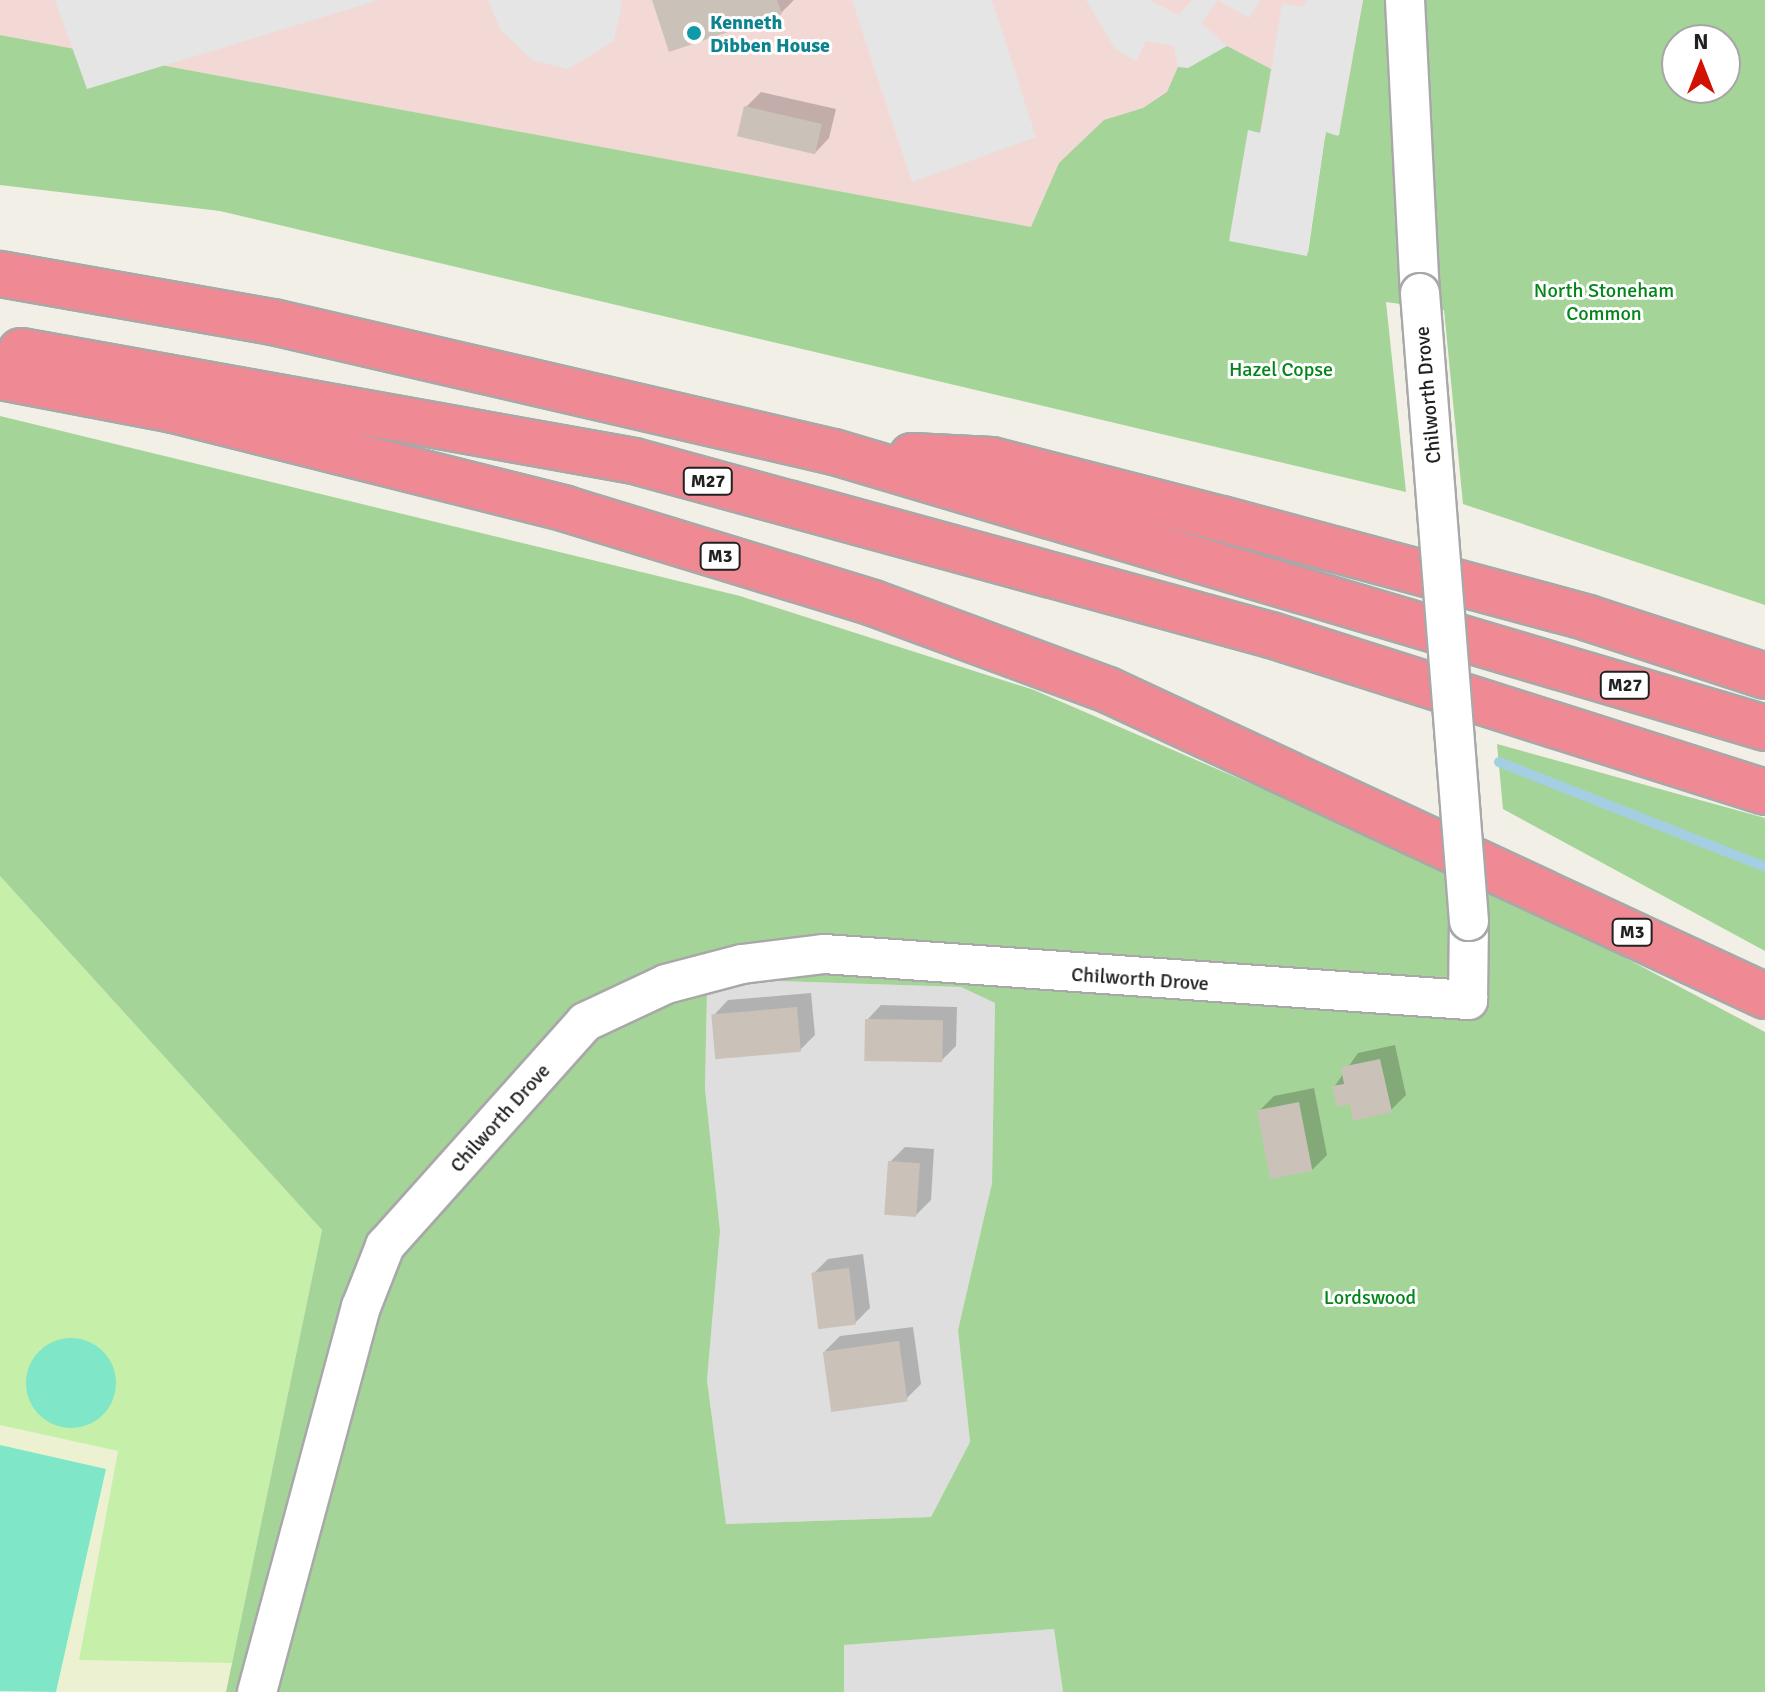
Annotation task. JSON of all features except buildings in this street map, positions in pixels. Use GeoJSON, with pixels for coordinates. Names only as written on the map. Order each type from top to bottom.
{"type":"FeatureCollection","features":[{"type":"Feature","properties":{"kind":"highway","name":"M27"},"geometry":{"type":"LineString","coordinates":[[0,274],[273,322],[834,452],[1765,728]]}},
{"type":"Feature","properties":{"kind":"highway","name":"M27"},"geometry":{"type":"LineString","coordinates":[[0,347],[634,461],[1271,635],[1765,792]]}},
{"type":"Feature","properties":{"kind":"highway","name":"M3"},"geometry":{"type":"LineString","coordinates":[[0,377],[173,410],[566,509],[873,603],[1108,690],[1765,996]]}},
{"type":"Feature","properties":{"kind":"highway"},"geometry":{"type":"LineString","coordinates":[[834,452],[992,460],[1588,618],[1765,676]]}},
{"type":"Feature","properties":{"kind":"street","name":"Chilworth Drove"},"geometry":{"type":"LineString","coordinates":[[257,1692],[361,1307],[385,1246],[585,1022],[666,984],[742,964],[824,954],[1468,1000],[1469,921],[1420,293],[1405,0]]}},
{"type":"Feature","properties":{"kind":"shaded area"},"geometry":{"type":"Polygon","coordinates":[[[0,0],[1468,0],[1211,261],[0,35],[0,0]]]}},
{"type":"Feature","properties":{"kind":"shaded area"},"geometry":{"type":"Polygon","coordinates":[[[55,0],[379,0],[87,89],[55,0]]]}},
{"type":"Feature","properties":{"kind":"shaded area"},"geometry":{"type":"Polygon","coordinates":[[[488,0],[620,0],[622,3],[614,41],[568,69],[532,60],[500,29],[488,0]]]}},
{"type":"Feature","properties":{"kind":"shaded area"},"geometry":{"type":"Polygon","coordinates":[[[852,0],[992,0],[1036,137],[912,182],[852,0]]]}},
{"type":"Feature","properties":{"kind":"shaded area"},"geometry":{"type":"Polygon","coordinates":[[[1086,0],[1149,0],[1179,15],[1192,0],[1218,0],[1201,23],[1227,46],[1188,68],[1178,67],[1174,46],[1146,41],[1136,61],[1115,49],[1086,0]]]}},
{"type":"Feature","properties":{"kind":"shaded area"},"geometry":{"type":"Polygon","coordinates":[[[1218,0],[1260,0],[1249,18],[1218,0]]]}},
{"type":"Feature","properties":{"kind":"shaded area"},"geometry":{"type":"Polygon","coordinates":[[[1306,0],[1363,0],[1338,136],[1326,132],[1307,256],[1229,241],[1248,130],[1260,133],[1263,123],[1282,3],[1304,7],[1306,0]]]}},
{"type":"Feature","properties":{"kind":"shaded area"},"geometry":{"type":"Polygon","coordinates":[[[746,980],[961,987],[995,1003],[992,1183],[958,1330],[970,1442],[931,1517],[726,1524],[707,1380],[720,1231],[705,1088],[707,992],[746,980]]]}},
{"type":"Feature","properties":{"kind":"shaded area"},"geometry":{"type":"Polygon","coordinates":[[[1054,1629],[1063,1692],[844,1692],[843,1645],[1054,1629]]]}},
{"type":"Feature","properties":{"kind":"green space"},"geometry":{"type":"Polygon","coordinates":[[[1363,0],[1765,0],[1765,605],[1463,504],[1444,310],[1386,302],[1406,492],[220,211],[0,185],[0,35],[1031,227],[1059,163],[1104,120],[1143,108],[1167,92],[1178,67],[1227,46],[1271,69],[1260,133],[1248,131],[1308,253],[1326,132],[1339,135],[1363,0]]]}},
{"type":"Feature","properties":{"kind":"green space","name":"Lordswood"},"geometry":{"type":"Polygon","coordinates":[[[0,416],[740,596],[1034,690],[1497,890],[1765,1032],[1765,1692],[1063,1692],[1054,1629],[844,1645],[844,1692],[226,1692],[322,1230],[0,876],[0,416]],[[747,980],[707,992],[705,1088],[720,1231],[707,1380],[726,1524],[931,1517],[970,1442],[958,1330],[992,1183],[995,1003],[961,987],[747,980]]]}},
{"type":"Feature","properties":{"kind":"green space"},"geometry":{"type":"Polygon","coordinates":[[[1497,744],[1765,818],[1765,951],[1503,809],[1497,744]]]}},
{"type":"Feature","properties":{"kind":"green space"},"geometry":{"type":"Polygon","coordinates":[[[0,876],[322,1230],[232,1663],[79,1660],[118,1451],[0,1425],[0,876]]]}},
{"type":"Feature","properties":{"kind":"green space"},"geometry":{"type":"Polygon","coordinates":[[[62,1338],[80,1338],[96,1345],[109,1358],[116,1374],[116,1392],[109,1408],[96,1421],[80,1428],[62,1428],[46,1421],[33,1408],[26,1392],[26,1374],[33,1358],[46,1345],[62,1338]]]}},
{"type":"Feature","properties":{"kind":"green space"},"geometry":{"type":"Polygon","coordinates":[[[0,1425],[118,1451],[79,1659],[232,1663],[226,1692],[0,1692],[0,1425]]]}},
{"type":"Feature","properties":{"kind":"green space"},"geometry":{"type":"Polygon","coordinates":[[[0,1445],[106,1469],[56,1692],[0,1691],[0,1445]]]}},
{"type":"Feature","properties":{"kind":"waterway"},"geometry":{"type":"LineString","coordinates":[[1499,762],[1765,867]]}},
{"type":"Feature","properties":{"kind":"place","name":"Kenneth Dibben House"},"geometry":{"type":"Point","coordinates":[694,33]}},
{"type":"Feature","properties":{"kind":"park label","name":"North Stoneham Common"},"geometry":{"type":"Point","coordinates":[1604,302]}},
{"type":"Feature","properties":{"kind":"park label","name":"Hazel Copse"},"geometry":{"type":"Point","coordinates":[1281,369]}}]}
